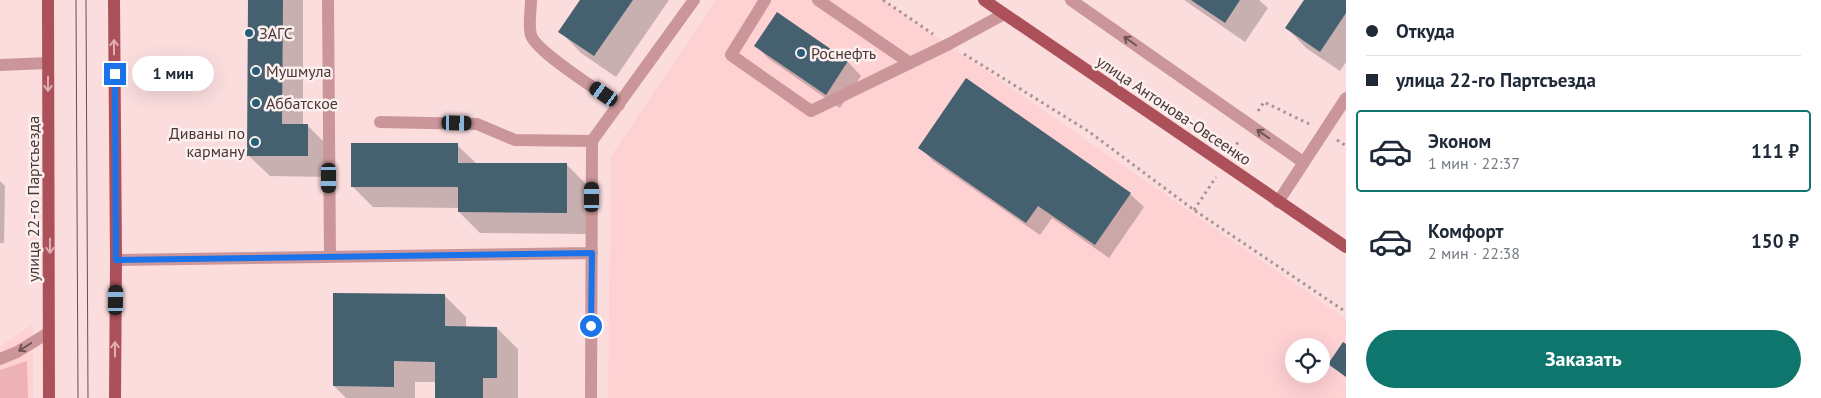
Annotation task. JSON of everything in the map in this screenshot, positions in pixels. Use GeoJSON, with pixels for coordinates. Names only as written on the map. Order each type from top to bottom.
{"type":"FeatureCollection","features":[{"type":"Feature","properties":{"kind":"main road","name":"улица 22-го Партсъезда"},"geometry":{"type":"LineString","coordinates":[[48,0],[49,398]]}},
{"type":"Feature","properties":{"kind":"main road"},"geometry":{"type":"LineString","coordinates":[[114,0],[115,398]]}},
{"type":"Feature","properties":{"kind":"main road","name":"улица Антонова-Овсеенко"},"geometry":{"type":"LineString","coordinates":[[984,0],[1346,247]]}},
{"type":"Feature","properties":{"kind":"street"},"geometry":{"type":"LineString","coordinates":[[328,0],[330,256]]}},
{"type":"Feature","properties":{"kind":"street"},"geometry":{"type":"LineString","coordinates":[[530,0],[530,34],[535,43],[547,54],[618,104]]}},
{"type":"Feature","properties":{"kind":"street"},"geometry":{"type":"LineString","coordinates":[[591,398],[592,141],[694,0]]}},
{"type":"Feature","properties":{"kind":"street"},"geometry":{"type":"LineString","coordinates":[[765,0],[731,55],[811,111],[949,44],[1004,14]]}},
{"type":"Feature","properties":{"kind":"street"},"geometry":{"type":"LineString","coordinates":[[818,0],[910,63]]}},
{"type":"Feature","properties":{"kind":"street"},"geometry":{"type":"LineString","coordinates":[[1071,0],[1303,162]]}},
{"type":"Feature","properties":{"kind":"street"},"geometry":{"type":"LineString","coordinates":[[0,64],[48,63]]}},
{"type":"Feature","properties":{"kind":"street"},"geometry":{"type":"LineString","coordinates":[[1278,202],[1346,98]]}},
{"type":"Feature","properties":{"kind":"street"},"geometry":{"type":"LineString","coordinates":[[380,122],[477,124],[514,140],[592,141]]}},
{"type":"Feature","properties":{"kind":"street"},"geometry":{"type":"LineString","coordinates":[[116,260],[592,253]]}},
{"type":"Feature","properties":{"kind":"street"},"geometry":{"type":"LineString","coordinates":[[0,359],[17,352],[48,333]]}},
{"type":"Feature","properties":{"kind":"path"},"geometry":{"type":"LineString","coordinates":[[882,0],[1088,131],[1194,210],[1346,312]]}},
{"type":"Feature","properties":{"kind":"shaded area"},"geometry":{"type":"Polygon","coordinates":[[[716,0],[883,0],[1346,319],[1346,398],[608,398],[611,156],[716,0]]]}},
{"type":"Feature","properties":{"kind":"shaded area"},"geometry":{"type":"Polygon","coordinates":[[[33,324],[33,398],[0,398],[0,347],[33,324]]]}},
{"type":"Feature","properties":{"kind":"shaded area"},"geometry":{"type":"Polygon","coordinates":[[[27,361],[28,398],[0,398],[0,370],[27,361]]]}},
{"type":"Feature","properties":{"kind":"building"},"geometry":{"type":"Polygon","coordinates":[[[248,0],[283,0],[282,124],[308,124],[308,156],[247,156],[248,0]]]}},
{"type":"Feature","properties":{"kind":"building"},"geometry":{"type":"Polygon","coordinates":[[[580,0],[633,0],[594,56],[558,32],[580,0]]]}},
{"type":"Feature","properties":{"kind":"building"},"geometry":{"type":"Polygon","coordinates":[[[1191,0],[1240,0],[1225,23],[1191,0]]]}},
{"type":"Feature","properties":{"kind":"building"},"geometry":{"type":"Polygon","coordinates":[[[1304,0],[1346,0],[1346,13],[1320,52],[1285,28],[1304,0]]]}},
{"type":"Feature","properties":{"kind":"building","name":"Роснефть"},"geometry":{"type":"Polygon","coordinates":[[[777,12],[848,61],[826,95],[754,46],[777,12]]]}},
{"type":"Feature","properties":{"kind":"building"},"geometry":{"type":"Polygon","coordinates":[[[966,78],[1131,193],[1095,245],[1038,206],[1026,223],[918,148],[966,78]]]}},
{"type":"Feature","properties":{"kind":"building"},"geometry":{"type":"Polygon","coordinates":[[[351,143],[458,143],[458,163],[567,163],[567,213],[458,212],[458,187],[351,187],[351,143]]]}},
{"type":"Feature","properties":{"kind":"building"},"geometry":{"type":"Polygon","coordinates":[[[333,293],[445,294],[445,326],[497,327],[497,378],[483,378],[483,398],[435,398],[435,362],[394,361],[394,387],[333,386],[333,293]]]}},
{"type":"Feature","properties":{"kind":"building"},"geometry":{"type":"Polygon","coordinates":[[[1343,342],[1346,344],[1346,377],[1330,365],[1330,361],[1343,342]]]}},
{"type":"Feature","properties":{"kind":"tram line"},"geometry":{"type":"LineString","coordinates":[[76,0],[78,398]]}},
{"type":"Feature","properties":{"kind":"tram line"},"geometry":{"type":"LineString","coordinates":[[86,0],[88,398]]}},
{"type":"Feature","properties":{"kind":"place","name":"ЗАГС"},"geometry":{"type":"Point","coordinates":[249,33]}},
{"type":"Feature","properties":{"kind":"place","name":"Роснефть"},"geometry":{"type":"Point","coordinates":[801,53]}},
{"type":"Feature","properties":{"kind":"place","name":"Мушмула"},"geometry":{"type":"Point","coordinates":[256,71]}},
{"type":"Feature","properties":{"kind":"place","name":"Аббатское"},"geometry":{"type":"Point","coordinates":[256,103]}},
{"type":"Feature","properties":{"kind":"place","name":"Диваны по карману"},"geometry":{"type":"Point","coordinates":[255,142]}},
{"type":"Feature","properties":{"kind":"route"},"geometry":{"type":"LineString","coordinates":[[115,74],[116,260],[592,253],[591,326]]}}]}
